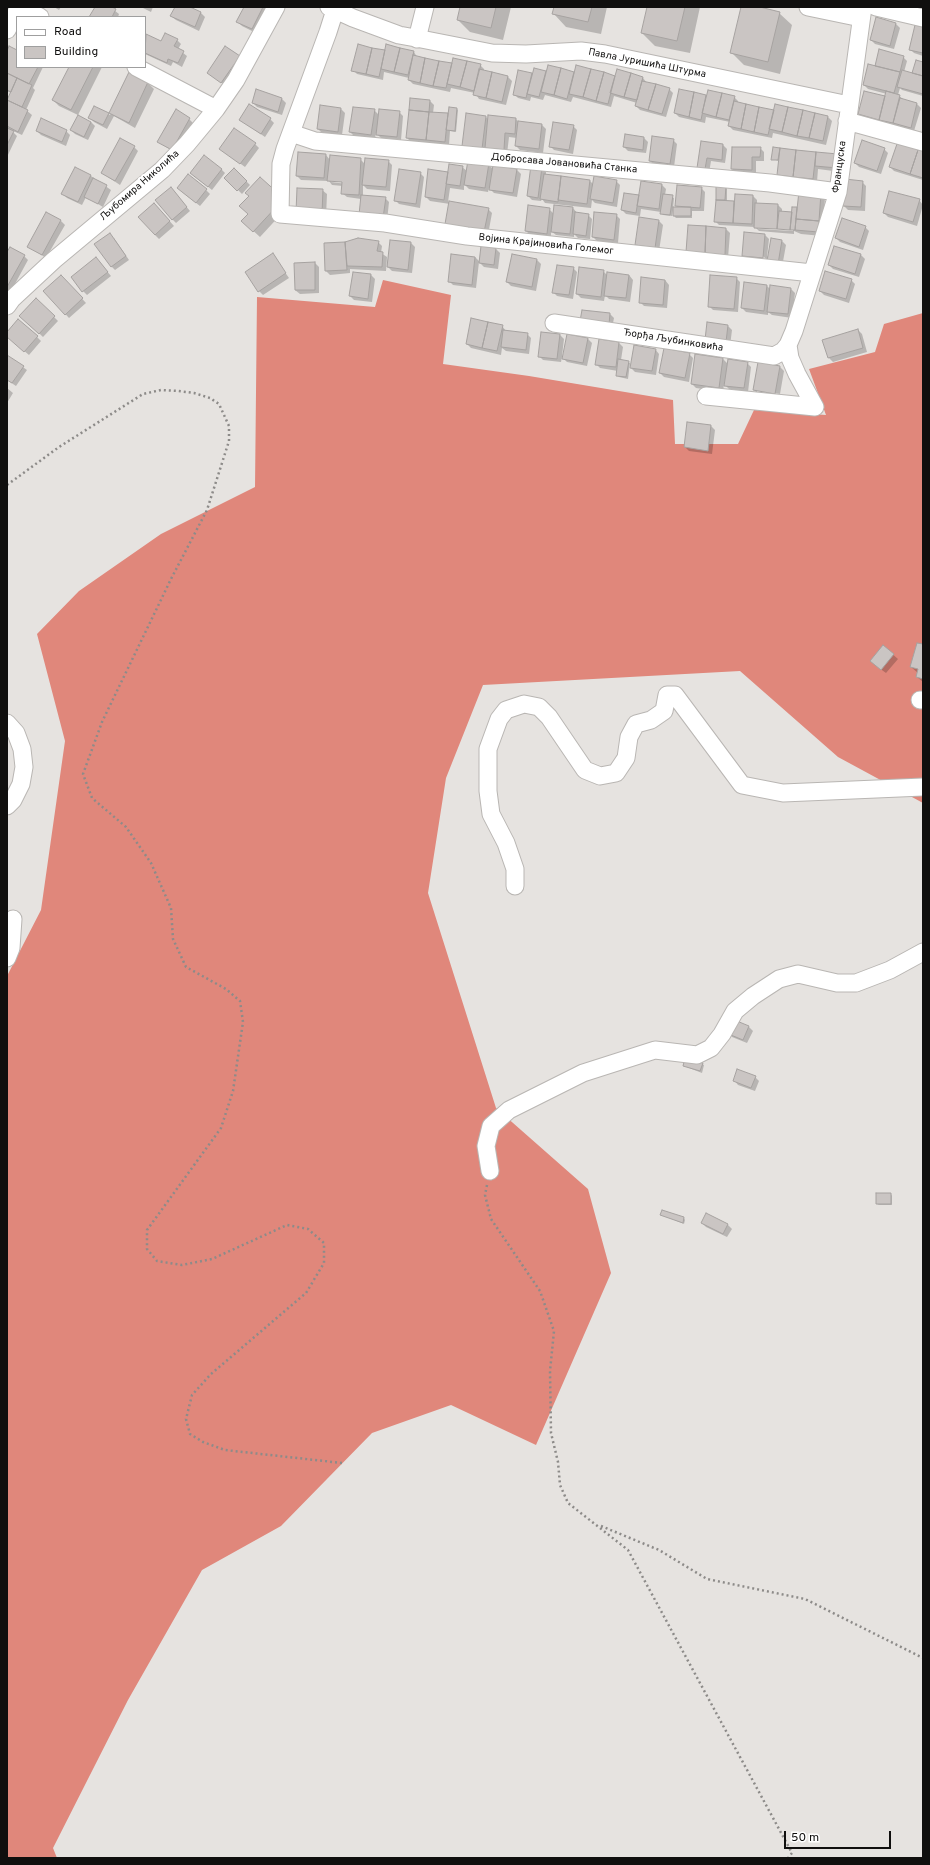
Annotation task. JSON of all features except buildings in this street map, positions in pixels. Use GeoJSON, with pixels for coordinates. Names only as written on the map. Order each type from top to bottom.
{"type":"FeatureCollection","features":[{"type":"Feature","properties":{"kind":"street"},"geometry":{"type":"LineString","coordinates":[[7,30],[20,7],[38,16]]}},
{"type":"Feature","properties":{"kind":"street","name":"Љубомира Николића"},"geometry":{"type":"LineString","coordinates":[[7,306],[12,299],[54,260],[162,170],[188,144],[216,110],[236,80],[276,7]]}},
{"type":"Feature","properties":{"kind":"street"},"geometry":{"type":"LineString","coordinates":[[417,38],[425,7]]}},
{"type":"Feature","properties":{"kind":"street"},"geometry":{"type":"LineString","coordinates":[[808,7],[862,13]]}},
{"type":"Feature","properties":{"kind":"street"},"geometry":{"type":"LineString","coordinates":[[876,7],[923,18]]}},
{"type":"Feature","properties":{"kind":"street"},"geometry":{"type":"LineString","coordinates":[[291,133],[328,32],[332,9]]}},
{"type":"Feature","properties":{"kind":"street","name":"Павла Јуришића Штурма"},"geometry":{"type":"LineString","coordinates":[[332,9],[354,13],[400,34],[492,53],[526,54],[581,51],[605,54],[848,113],[923,142]]}},
{"type":"Feature","properties":{"kind":"street","name":"Француска"},"geometry":{"type":"LineString","coordinates":[[788,345],[838,192],[862,13]]}},
{"type":"Feature","properties":{"kind":"street"},"geometry":{"type":"LineString","coordinates":[[138,68],[216,110]]}},
{"type":"Feature","properties":{"kind":"street","name":"Добросава Јовановића Станка"},"geometry":{"type":"LineString","coordinates":[[291,133],[315,140],[770,182],[838,192]]}},
{"type":"Feature","properties":{"kind":"street","name":"Војина Крајиновића Големог"},"geometry":{"type":"LineString","coordinates":[[291,133],[281,164],[280,214],[385,223],[482,238],[812,273]]}},
{"type":"Feature","properties":{"kind":"street","name":"Ђорђа Љубинковића"},"geometry":{"type":"LineString","coordinates":[[554,323],[774,356],[783,351],[788,345]]}},
{"type":"Feature","properties":{"kind":"street"},"geometry":{"type":"LineString","coordinates":[[706,396],[815,407],[790,358],[788,345]]}},
{"type":"Feature","properties":{"kind":"street"},"geometry":{"type":"LineString","coordinates":[[515,886],[515,869],[506,843],[492,814],[488,791],[488,749],[499,719],[506,710],[524,704],[539,707],[549,717],[585,770],[600,776],[616,773],[626,758],[629,737],[636,724],[651,720],[664,711],[667,695],[675,695],[742,784],[783,793],[923,787]]}},
{"type":"Feature","properties":{"kind":"street"},"geometry":{"type":"LineString","coordinates":[[7,723],[16,733],[22,749],[24,767],[21,784],[13,800],[7,806]]}},
{"type":"Feature","properties":{"kind":"street"},"geometry":{"type":"LineString","coordinates":[[7,958],[11,948],[13,920]]}},
{"type":"Feature","properties":{"kind":"street"},"geometry":{"type":"LineString","coordinates":[[490,1171],[486,1146],[491,1126],[510,1110],[583,1073],[655,1050],[697,1055],[711,1048],[722,1034],[735,1011],[778,978],[798,974],[836,983],[856,983],[890,970],[923,952]]}},
{"type":"Feature","properties":{"kind":"path"},"geometry":{"type":"LineString","coordinates":[[7,485],[59,447],[143,394],[161,390],[178,391],[194,393],[210,398],[219,404],[229,426],[229,441],[207,510],[171,579],[102,722],[83,774],[92,798],[126,827],[151,864],[171,908],[173,939],[186,967],[231,993],[240,1001],[243,1022],[233,1091],[221,1128],[147,1230],[147,1249],[157,1260],[182,1265],[212,1259],[287,1225],[308,1229],[324,1243],[324,1263],[306,1293],[211,1374],[192,1395],[186,1419],[190,1434],[203,1442],[225,1450],[342,1463]]}},
{"type":"Feature","properties":{"kind":"path"},"geometry":{"type":"LineString","coordinates":[[490,1171],[484,1195],[491,1219],[540,1291],[554,1332],[550,1371],[550,1433],[558,1462],[560,1485],[568,1503],[597,1524],[628,1550],[792,1853],[788,1858]]}},
{"type":"Feature","properties":{"kind":"path"},"geometry":{"type":"LineString","coordinates":[[597,1524],[659,1550],[707,1579],[805,1599],[923,1658]]}},
{"type":"Feature","properties":{"kind":"shaded area"},"geometry":{"type":"Polygon","coordinates":[[[383,280],[451,295],[443,364],[529,376],[673,400],[675,444],[738,444],[754,410],[826,415],[809,369],[875,352],[884,324],[923,313],[923,803],[838,757],[740,671],[483,685],[446,778],[428,893],[496,1108],[588,1189],[611,1273],[536,1445],[451,1405],[372,1433],[281,1526],[202,1570],[128,1700],[53,1848],[57,1858],[7,1858],[7,976],[41,910],[65,741],[37,634],[79,591],[161,534],[255,487],[257,297],[375,307],[383,280]]]}}]}
